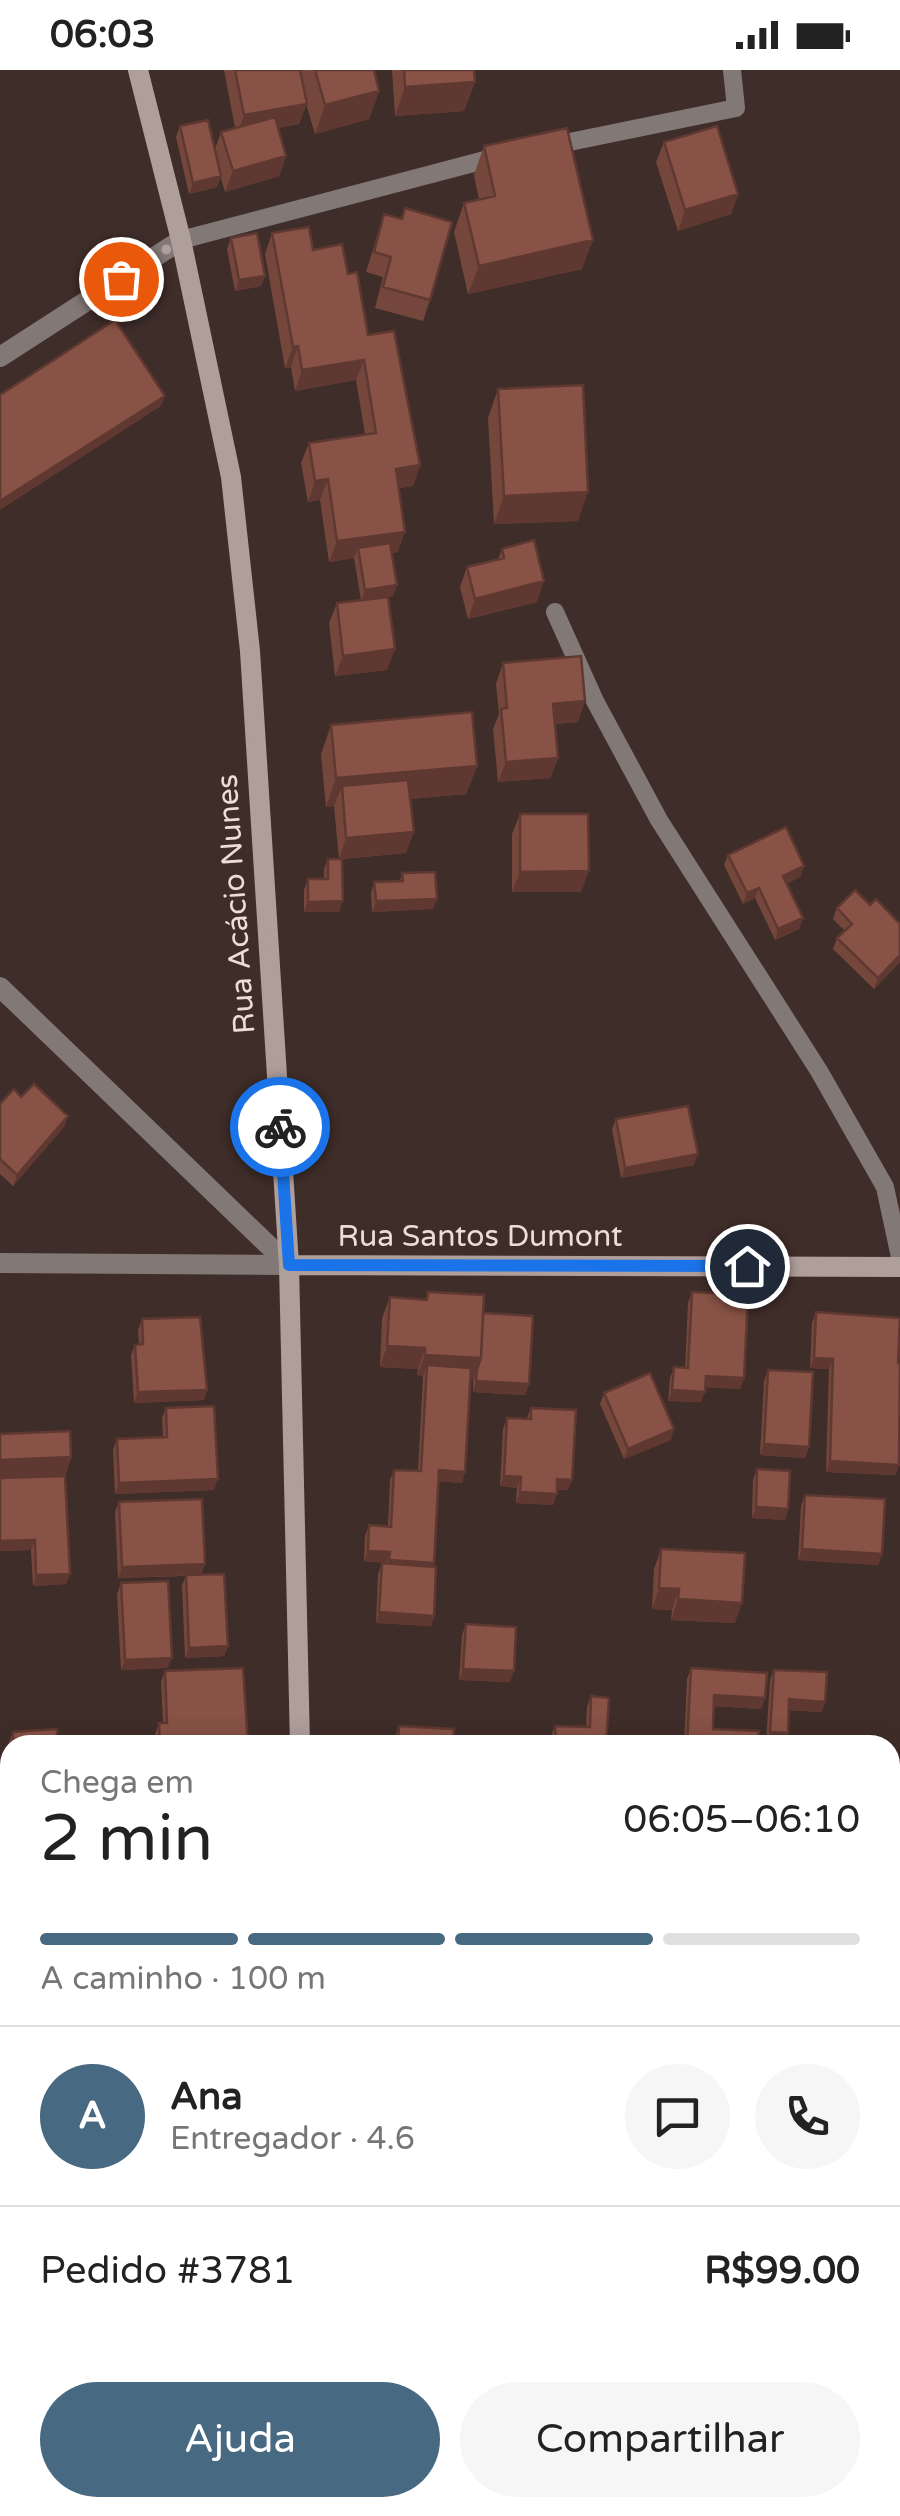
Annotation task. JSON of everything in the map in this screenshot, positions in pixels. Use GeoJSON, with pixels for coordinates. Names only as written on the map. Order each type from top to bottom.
{"type":"FeatureCollection","features":[{"type":"Feature","properties":{"kind":"street","name":"Rua Acácio Nunes"},"geometry":{"type":"LineString","coordinates":[[138,70],[181,240],[231,477],[248,632],[289,1265],[300,1735]]}},
{"type":"Feature","properties":{"kind":"street"},"geometry":{"type":"LineString","coordinates":[[0,357],[181,240]]}},
{"type":"Feature","properties":{"kind":"street"},"geometry":{"type":"LineString","coordinates":[[0,987],[289,1265]]}},
{"type":"Feature","properties":{"kind":"street","name":"Rua Santos Dumont"},"geometry":{"type":"LineString","coordinates":[[0,1263],[900,1266]]}},
{"type":"Feature","properties":{"kind":"lane"},"geometry":{"type":"LineString","coordinates":[[181,240],[521,152],[736,108],[732,70]]}},
{"type":"Feature","properties":{"kind":"lane"},"geometry":{"type":"LineString","coordinates":[[555,612],[595,701],[659,820],[819,1071],[885,1187],[900,1257]]}},
{"type":"Feature","properties":{"kind":"building"},"geometry":{"type":"Polygon","coordinates":[[[235,70],[300,70],[307,104],[244,115],[235,70]]]}},
{"type":"Feature","properties":{"kind":"building"},"geometry":{"type":"Polygon","coordinates":[[[315,70],[374,70],[379,91],[325,105],[315,70]]]}},
{"type":"Feature","properties":{"kind":"building"},"geometry":{"type":"Polygon","coordinates":[[[404,70],[474,70],[475,82],[405,87],[404,70]]]}},
{"type":"Feature","properties":{"kind":"building"},"geometry":{"type":"Polygon","coordinates":[[[275,117],[286,156],[233,171],[221,132],[275,117]]]}},
{"type":"Feature","properties":{"kind":"building"},"geometry":{"type":"Polygon","coordinates":[[[208,120],[221,176],[193,183],[180,126],[208,120]]]}},
{"type":"Feature","properties":{"kind":"building"},"geometry":{"type":"Polygon","coordinates":[[[717,126],[738,194],[685,210],[664,142],[717,126]]]}},
{"type":"Feature","properties":{"kind":"building"},"geometry":{"type":"Polygon","coordinates":[[[567,128],[593,240],[479,266],[464,203],[495,196],[484,146],[567,128]]]}},
{"type":"Feature","properties":{"kind":"building"},"geometry":{"type":"Polygon","coordinates":[[[405,208],[452,222],[430,300],[383,287],[391,257],[374,252],[384,214],[402,219],[405,208]]]}},
{"type":"Feature","properties":{"kind":"building"},"geometry":{"type":"Polygon","coordinates":[[[309,227],[313,250],[342,244],[348,274],[357,272],[368,335],[394,331],[420,465],[396,469],[405,532],[337,541],[328,479],[315,481],[309,443],[376,433],[364,360],[302,370],[298,346],[293,347],[272,233],[309,227]]]}},
{"type":"Feature","properties":{"kind":"building"},"geometry":{"type":"Polygon","coordinates":[[[257,233],[265,276],[239,280],[231,238],[257,233]]]}},
{"type":"Feature","properties":{"kind":"building"},"geometry":{"type":"Polygon","coordinates":[[[115,320],[165,396],[0,501],[0,395],[115,320]]]}},
{"type":"Feature","properties":{"kind":"building"},"geometry":{"type":"Polygon","coordinates":[[[583,385],[588,492],[504,496],[498,389],[583,385]]]}},
{"type":"Feature","properties":{"kind":"building"},"geometry":{"type":"Polygon","coordinates":[[[534,540],[544,581],[475,599],[467,567],[504,558],[502,549],[534,540]]]}},
{"type":"Feature","properties":{"kind":"building"},"geometry":{"type":"Polygon","coordinates":[[[390,543],[397,585],[365,590],[358,548],[390,543]]]}},
{"type":"Feature","properties":{"kind":"building"},"geometry":{"type":"Polygon","coordinates":[[[388,597],[395,649],[343,656],[337,603],[388,597]]]}},
{"type":"Feature","properties":{"kind":"building"},"geometry":{"type":"Polygon","coordinates":[[[581,656],[585,701],[553,704],[558,758],[506,762],[501,709],[507,708],[503,663],[581,656]]]}},
{"type":"Feature","properties":{"kind":"building"},"geometry":{"type":"Polygon","coordinates":[[[472,712],[477,766],[336,778],[331,725],[472,712]]]}},
{"type":"Feature","properties":{"kind":"building"},"geometry":{"type":"Polygon","coordinates":[[[408,780],[414,832],[346,838],[342,786],[408,780]]]}},
{"type":"Feature","properties":{"kind":"building"},"geometry":{"type":"Polygon","coordinates":[[[520,814],[588,814],[589,871],[520,872],[520,814]]]}},
{"type":"Feature","properties":{"kind":"building"},"geometry":{"type":"Polygon","coordinates":[[[786,827],[804,866],[783,876],[803,918],[778,929],[759,888],[747,893],[728,855],[786,827]]]}},
{"type":"Feature","properties":{"kind":"building"},"geometry":{"type":"Polygon","coordinates":[[[328,859],[342,859],[343,901],[308,902],[308,879],[328,879],[328,859]]]}},
{"type":"Feature","properties":{"kind":"building"},"geometry":{"type":"Polygon","coordinates":[[[435,872],[437,899],[376,901],[374,882],[403,881],[402,873],[435,872]]]}},
{"type":"Feature","properties":{"kind":"building"},"geometry":{"type":"Polygon","coordinates":[[[855,890],[870,905],[876,899],[900,924],[900,955],[878,978],[837,938],[852,924],[837,908],[855,890]]]}},
{"type":"Feature","properties":{"kind":"building"},"geometry":{"type":"Polygon","coordinates":[[[34,1084],[68,1116],[17,1175],[0,1159],[0,1104],[14,1089],[21,1097],[34,1084]]]}},
{"type":"Feature","properties":{"kind":"building"},"geometry":{"type":"Polygon","coordinates":[[[688,1106],[698,1154],[625,1168],[616,1119],[688,1106]]]}},
{"type":"Feature","properties":{"kind":"building"},"geometry":{"type":"Polygon","coordinates":[[[428,1292],[484,1295],[481,1358],[425,1355],[425,1348],[387,1346],[390,1297],[427,1300],[428,1292]]]}},
{"type":"Feature","properties":{"kind":"building"},"geometry":{"type":"Polygon","coordinates":[[[692,1292],[748,1295],[744,1378],[706,1376],[705,1392],[672,1390],[674,1367],[688,1368],[692,1292]]]}},
{"type":"Feature","properties":{"kind":"building"},"geometry":{"type":"Polygon","coordinates":[[[816,1312],[900,1318],[899,1465],[830,1461],[833,1359],[814,1358],[816,1312]]]}},
{"type":"Feature","properties":{"kind":"building"},"geometry":{"type":"Polygon","coordinates":[[[483,1313],[533,1316],[529,1384],[476,1381],[483,1313]]]}},
{"type":"Feature","properties":{"kind":"building"},"geometry":{"type":"Polygon","coordinates":[[[200,1317],[207,1390],[138,1392],[135,1345],[143,1344],[142,1319],[200,1317]]]}},
{"type":"Feature","properties":{"kind":"building"},"geometry":{"type":"Polygon","coordinates":[[[427,1365],[471,1368],[465,1472],[439,1470],[434,1563],[389,1560],[390,1552],[368,1551],[369,1525],[391,1527],[394,1470],[421,1471],[427,1365]]]}},
{"type":"Feature","properties":{"kind":"building"},"geometry":{"type":"Polygon","coordinates":[[[768,1370],[813,1372],[809,1447],[764,1444],[768,1370]]]}},
{"type":"Feature","properties":{"kind":"building"},"geometry":{"type":"Polygon","coordinates":[[[650,1373],[674,1429],[628,1449],[604,1393],[650,1373]]]}},
{"type":"Feature","properties":{"kind":"building"},"geometry":{"type":"Polygon","coordinates":[[[214,1406],[218,1479],[119,1483],[117,1439],[167,1437],[166,1408],[214,1406]]]}},
{"type":"Feature","properties":{"kind":"building"},"geometry":{"type":"Polygon","coordinates":[[[531,1408],[576,1410],[572,1480],[557,1479],[557,1494],[520,1492],[521,1477],[504,1476],[507,1418],[531,1419],[531,1408]]]}},
{"type":"Feature","properties":{"kind":"building"},"geometry":{"type":"Polygon","coordinates":[[[70,1431],[71,1457],[0,1460],[0,1434],[70,1431]]]}},
{"type":"Feature","properties":{"kind":"building"},"geometry":{"type":"Polygon","coordinates":[[[757,1469],[790,1471],[788,1509],[756,1507],[757,1469]]]}},
{"type":"Feature","properties":{"kind":"building"},"geometry":{"type":"Polygon","coordinates":[[[65,1476],[70,1574],[36,1575],[35,1540],[0,1541],[0,1478],[65,1476]]]}},
{"type":"Feature","properties":{"kind":"building"},"geometry":{"type":"Polygon","coordinates":[[[805,1495],[885,1499],[882,1554],[802,1549],[805,1495]]]}},
{"type":"Feature","properties":{"kind":"building"},"geometry":{"type":"Polygon","coordinates":[[[202,1499],[205,1564],[122,1567],[119,1502],[202,1499]]]}},
{"type":"Feature","properties":{"kind":"building"},"geometry":{"type":"Polygon","coordinates":[[[661,1549],[745,1553],[742,1603],[678,1599],[679,1589],[659,1588],[661,1549]]]}},
{"type":"Feature","properties":{"kind":"building"},"geometry":{"type":"Polygon","coordinates":[[[382,1563],[436,1567],[434,1616],[379,1612],[382,1563]]]}},
{"type":"Feature","properties":{"kind":"building"},"geometry":{"type":"Polygon","coordinates":[[[224,1574],[228,1646],[189,1648],[186,1575],[224,1574]]]}},
{"type":"Feature","properties":{"kind":"building"},"geometry":{"type":"Polygon","coordinates":[[[168,1581],[172,1658],[125,1660],[121,1583],[168,1581]]]}},
{"type":"Feature","properties":{"kind":"building"},"geometry":{"type":"Polygon","coordinates":[[[466,1624],[516,1627],[514,1671],[463,1669],[466,1624]]]}},
{"type":"Feature","properties":{"kind":"building"},"geometry":{"type":"Polygon","coordinates":[[[243,1668],[247,1735],[160,1735],[159,1723],[167,1723],[165,1671],[243,1668]]]}},
{"type":"Feature","properties":{"kind":"building"},"geometry":{"type":"Polygon","coordinates":[[[691,1668],[767,1673],[765,1698],[714,1695],[713,1729],[759,1731],[759,1735],[688,1735],[691,1668]]]}},
{"type":"Feature","properties":{"kind":"building"},"geometry":{"type":"Polygon","coordinates":[[[774,1670],[827,1672],[825,1702],[789,1699],[788,1733],[770,1732],[774,1670]]]}},
{"type":"Feature","properties":{"kind":"building"},"geometry":{"type":"Polygon","coordinates":[[[591,1696],[609,1698],[607,1735],[555,1735],[555,1726],[590,1727],[591,1696]]]}},
{"type":"Feature","properties":{"kind":"building"},"geometry":{"type":"Polygon","coordinates":[[[399,1726],[454,1729],[454,1735],[399,1735],[399,1726]]]}},
{"type":"Feature","properties":{"kind":"building"},"geometry":{"type":"Polygon","coordinates":[[[57,1729],[57,1735],[13,1735],[57,1729]]]}},
{"type":"Feature","properties":{"kind":"way so far"},"geometry":{"type":"LineString","coordinates":[[121,279],[181,240],[231,477],[250,651],[280,1127]]}},
{"type":"Feature","properties":{"kind":"route"},"geometry":{"type":"LineString","coordinates":[[280,1127],[289,1265],[747,1266]]}}]}
